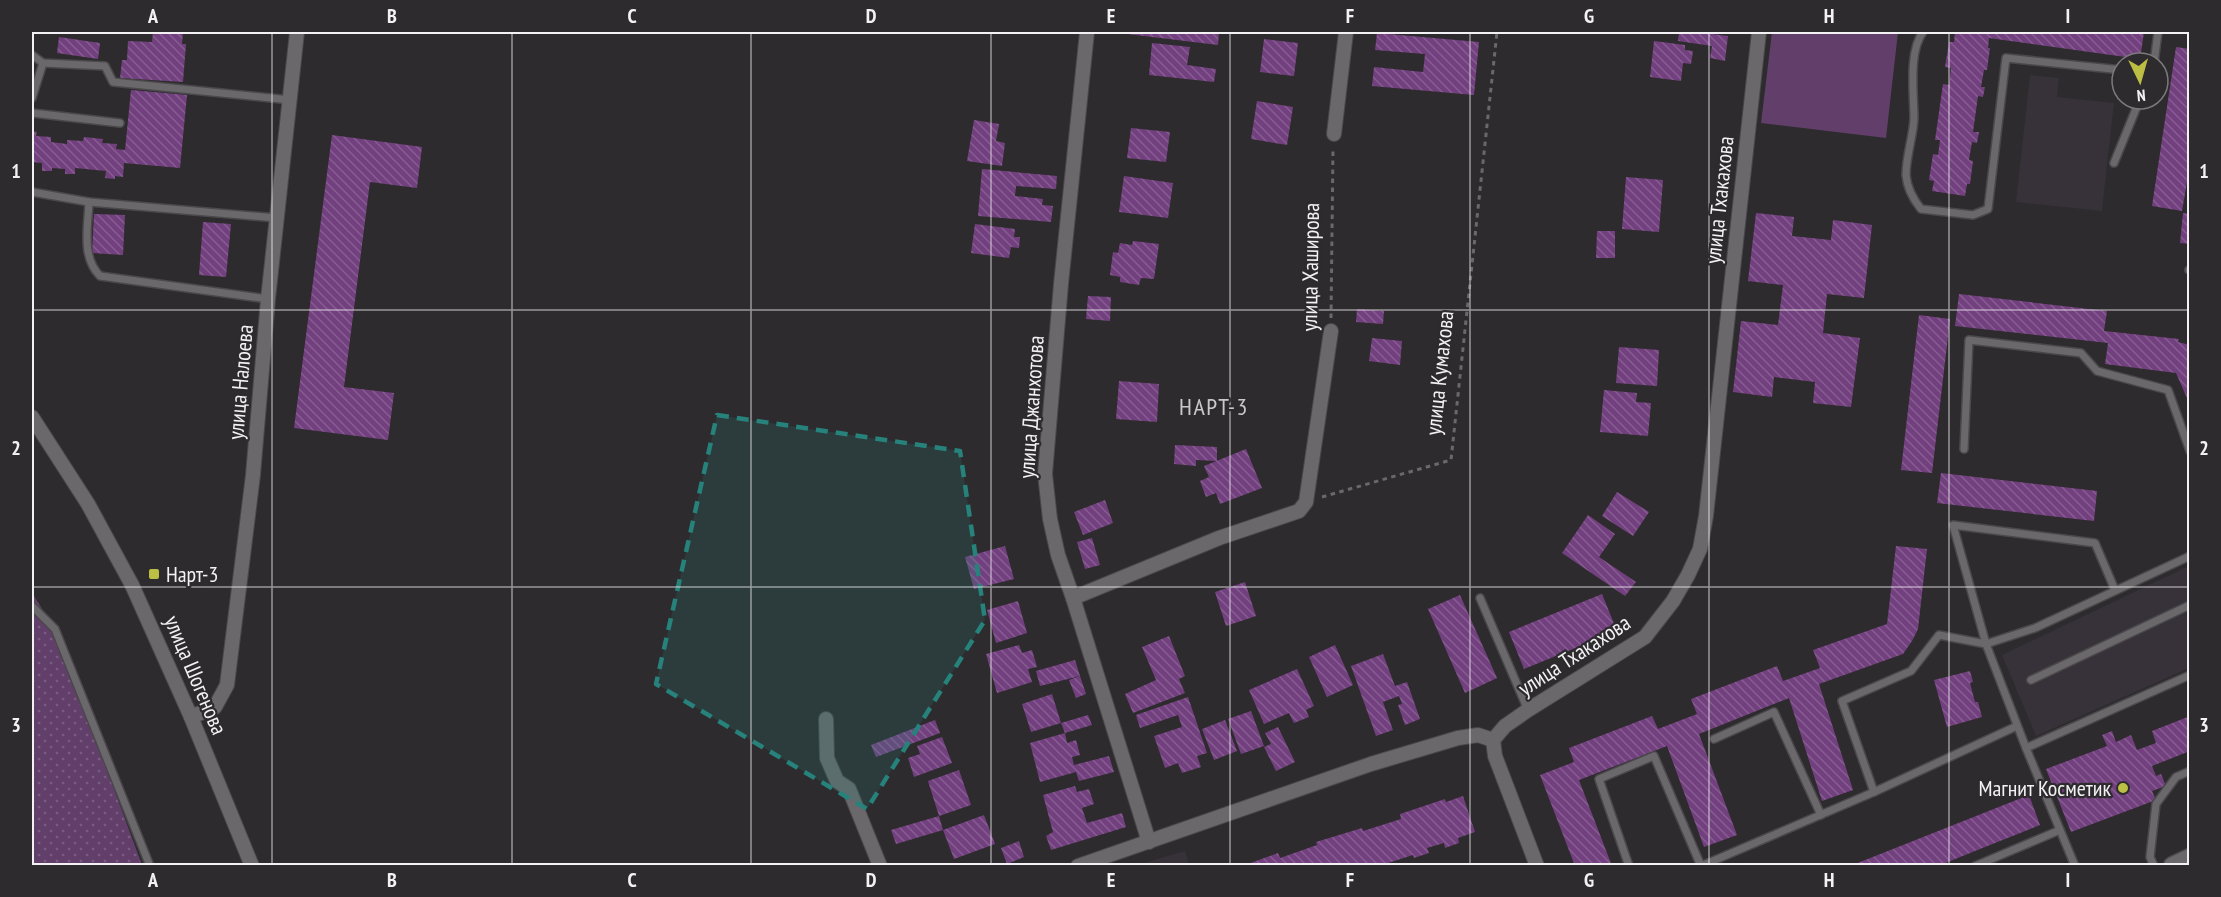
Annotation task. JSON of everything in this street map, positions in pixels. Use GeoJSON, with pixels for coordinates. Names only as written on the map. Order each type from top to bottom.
{"type":"FeatureCollection","features":[{"type":"Feature","properties":{"kind":"street","name":"улица Налоева"},"geometry":{"type":"LineString","coordinates":[[191,717],[215,706],[227,685],[253,475],[268,299],[297,32]]}},
{"type":"Feature","properties":{"kind":"street","name":"улица Джанхотова"},"geometry":{"type":"LineString","coordinates":[[1087,32],[1061,284],[1045,474],[1050,519],[1058,555],[1149,842]]}},
{"type":"Feature","properties":{"kind":"street"},"geometry":{"type":"LineString","coordinates":[[1334,134],[1346,32]]}},
{"type":"Feature","properties":{"kind":"street","name":"улица Тхакахова"},"geometry":{"type":"LineString","coordinates":[[1493,740],[1505,726],[1528,710],[1645,637],[1673,601],[1700,549],[1706,516],[1759,32]]}},
{"type":"Feature","properties":{"kind":"street","name":"улица Хаширова"},"geometry":{"type":"LineString","coordinates":[[1306,502],[1331,331]]}},
{"type":"Feature","properties":{"kind":"street","name":"улица Шогенова"},"geometry":{"type":"LineString","coordinates":[[32,417],[82,494],[124,568],[152,624],[252,866]]}},
{"type":"Feature","properties":{"kind":"street"},"geometry":{"type":"LineString","coordinates":[[1073,598],[1219,538],[1299,511],[1306,502]]}},
{"type":"Feature","properties":{"kind":"street"},"geometry":{"type":"LineString","coordinates":[[826,719],[827,758],[837,781],[849,789],[880,866]]}},
{"type":"Feature","properties":{"kind":"street"},"geometry":{"type":"LineString","coordinates":[[1078,866],[1371,764],[1458,738],[1478,735],[1493,740],[1495,756],[1537,866]]}},
{"type":"Feature","properties":{"kind":"street"},"geometry":{"type":"LineString","coordinates":[[2173,866],[2190,858]]}},
{"type":"Feature","properties":{"kind":"lane"},"geometry":{"type":"LineString","coordinates":[[1923,32],[1917,39],[1912,88],[1914,120],[1906,175],[1911,195],[1921,209],[1973,215],[1988,209],[2006,58],[2110,69]]}},
{"type":"Feature","properties":{"kind":"lane"},"geometry":{"type":"LineString","coordinates":[[2156,51],[2158,32]]}},
{"type":"Feature","properties":{"kind":"lane"},"geometry":{"type":"LineString","coordinates":[[32,55],[43,63],[105,66],[113,82],[290,100]]}},
{"type":"Feature","properties":{"kind":"lane"},"geometry":{"type":"LineString","coordinates":[[32,98],[43,63]]}},
{"type":"Feature","properties":{"kind":"lane"},"geometry":{"type":"LineString","coordinates":[[2114,163],[2135,111]]}},
{"type":"Feature","properties":{"kind":"lane"},"geometry":{"type":"LineString","coordinates":[[32,113],[120,123]]}},
{"type":"Feature","properties":{"kind":"lane"},"geometry":{"type":"LineString","coordinates":[[32,192],[89,202],[277,218]]}},
{"type":"Feature","properties":{"kind":"lane"},"geometry":{"type":"LineString","coordinates":[[89,202],[87,257],[91,268],[100,276],[268,299]]}},
{"type":"Feature","properties":{"kind":"lane"},"geometry":{"type":"LineString","coordinates":[[1964,449],[1969,340],[2081,353],[2097,371],[2168,390],[2190,451]]}},
{"type":"Feature","properties":{"kind":"lane"},"geometry":{"type":"LineString","coordinates":[[2075,866],[2025,748],[1986,644],[1953,525],[2096,543],[2115,590]]}},
{"type":"Feature","properties":{"kind":"lane"},"geometry":{"type":"LineString","coordinates":[[1874,792],[1842,701],[1911,672],[1939,635],[1986,644],[2035,628],[2190,556]]}},
{"type":"Feature","properties":{"kind":"lane"},"geometry":{"type":"LineString","coordinates":[[1480,598],[1528,710]]}},
{"type":"Feature","properties":{"kind":"lane"},"geometry":{"type":"LineString","coordinates":[[2031,680],[2190,605]]}},
{"type":"Feature","properties":{"kind":"lane"},"geometry":{"type":"LineString","coordinates":[[32,606],[55,629],[150,866]]}},
{"type":"Feature","properties":{"kind":"lane"},"geometry":{"type":"LineString","coordinates":[[2025,748],[2190,675]]}},
{"type":"Feature","properties":{"kind":"lane"},"geometry":{"type":"LineString","coordinates":[[1714,739],[1774,712],[1821,815]]}},
{"type":"Feature","properties":{"kind":"lane"},"geometry":{"type":"LineString","coordinates":[[1629,866],[1599,779],[1654,756],[1701,866],[1874,792],[2017,726]]}},
{"type":"Feature","properties":{"kind":"lane"},"geometry":{"type":"LineString","coordinates":[[2154,866],[2150,857],[2156,804],[2176,777],[2190,771]]}},
{"type":"Feature","properties":{"kind":"lane"},"geometry":{"type":"LineString","coordinates":[[1975,866],[2060,830]]}},
{"type":"Feature","properties":{"kind":"path","name":"улица Кумахова"},"geometry":{"type":"LineString","coordinates":[[1306,502],[1451,460],[1497,32]]}},
{"type":"Feature","properties":{"kind":"path","name":"улица Хаширова"},"geometry":{"type":"LineString","coordinates":[[1331,331],[1334,134]]}},
{"type":"Feature","properties":{"kind":"highlighted area"},"geometry":{"type":"Polygon","coordinates":[[[717,415],[960,451],[985,620],[867,809],[656,684],[717,415]]]}},
{"type":"Feature","properties":{"kind":"shaded area"},"geometry":{"type":"Polygon","coordinates":[[[1772,32],[1898,32],[1886,138],[1761,123],[1772,32]]]}},
{"type":"Feature","properties":{"kind":"shaded area"},"geometry":{"type":"Polygon","coordinates":[[[2030,75],[2059,78],[2057,97],[2110,103],[2110,111],[2113,111],[2102,211],[2016,202],[2030,75]]]}},
{"type":"Feature","properties":{"kind":"shaded area"},"geometry":{"type":"Polygon","coordinates":[[[2189,566],[2189,668],[2036,736],[2002,655],[2189,566]]]}},
{"type":"Feature","properties":{"kind":"shaded area"},"geometry":{"type":"Polygon","coordinates":[[[32,593],[55,629],[142,865],[32,865],[32,593]]]}},
{"type":"Feature","properties":{"kind":"shaded area"},"geometry":{"type":"Polygon","coordinates":[[[1185,851],[1189,865],[1137,865],[1185,851]]]}},
{"type":"Feature","properties":{"kind":"building"},"geometry":{"type":"Polygon","coordinates":[[[153,32],[183,32],[182,44],[186,44],[183,82],[120,78],[122,60],[127,60],[128,41],[152,42],[153,32]]]}},
{"type":"Feature","properties":{"kind":"building"},"geometry":{"type":"Polygon","coordinates":[[[1111,32],[1219,32],[1218,45],[1111,32]]]}},
{"type":"Feature","properties":{"kind":"building"},"geometry":{"type":"Polygon","coordinates":[[[1679,32],[1728,36],[1725,61],[1710,58],[1712,46],[1678,41],[1679,32]]]}},
{"type":"Feature","properties":{"kind":"building"},"geometry":{"type":"Polygon","coordinates":[[[1955,32],[1990,34],[1990,32],[2144,32],[2141,51],[2110,51],[2110,55],[1989,38],[1987,70],[1984,70],[1981,87],[1985,87],[1983,97],[1978,96],[1973,132],[1979,132],[1977,143],[1972,142],[1969,160],[1973,161],[1970,184],[1967,184],[1965,196],[1932,191],[1934,181],[1929,180],[1933,154],[1938,155],[1940,140],[1935,140],[1943,84],[1949,85],[1951,68],[1945,67],[1949,42],[1954,42],[1955,32]]]}},
{"type":"Feature","properties":{"kind":"building"},"geometry":{"type":"Polygon","coordinates":[[[1377,33],[1479,42],[1474,95],[1372,86],[1374,67],[1423,72],[1425,54],[1375,50],[1377,33]]]}},
{"type":"Feature","properties":{"kind":"building"},"geometry":{"type":"Polygon","coordinates":[[[59,37],[100,43],[98,59],[57,53],[59,37]]]}},
{"type":"Feature","properties":{"kind":"building"},"geometry":{"type":"Polygon","coordinates":[[[1264,39],[1298,43],[1294,76],[1260,72],[1264,39]]]}},
{"type":"Feature","properties":{"kind":"building"},"geometry":{"type":"Polygon","coordinates":[[[1654,41],[1685,45],[1685,50],[1693,51],[1691,64],[1683,63],[1681,81],[1650,77],[1654,41]]]}},
{"type":"Feature","properties":{"kind":"building"},"geometry":{"type":"Polygon","coordinates":[[[1152,43],[1190,47],[1187,65],[1216,69],[1214,82],[1149,75],[1152,43]]]}},
{"type":"Feature","properties":{"kind":"building"},"geometry":{"type":"Polygon","coordinates":[[[2176,47],[2190,49],[2190,165],[2182,211],[2152,206],[2166,111],[2170,111],[2170,87],[2176,47]]]}},
{"type":"Feature","properties":{"kind":"building"},"geometry":{"type":"Polygon","coordinates":[[[131,90],[187,95],[180,168],[124,163],[123,177],[115,176],[115,179],[105,178],[106,171],[75,168],[75,174],[65,174],[65,169],[52,168],[52,171],[42,171],[42,163],[32,162],[32,131],[37,132],[36,136],[51,137],[51,142],[67,144],[67,140],[83,141],[84,137],[103,139],[102,143],[117,144],[116,149],[125,150],[131,90]]]}},
{"type":"Feature","properties":{"kind":"building"},"geometry":{"type":"Polygon","coordinates":[[[1257,101],[1293,107],[1287,145],[1251,139],[1257,101]]]}},
{"type":"Feature","properties":{"kind":"building"},"geometry":{"type":"Polygon","coordinates":[[[974,120],[999,124],[996,141],[1005,143],[1002,166],[967,161],[974,120]]]}},
{"type":"Feature","properties":{"kind":"building"},"geometry":{"type":"Polygon","coordinates":[[[1131,128],[1170,132],[1166,162],[1127,158],[1131,128]]]}},
{"type":"Feature","properties":{"kind":"building"},"geometry":{"type":"Polygon","coordinates":[[[332,135],[422,147],[417,188],[370,182],[344,387],[394,393],[388,440],[294,428],[332,135]]]}},
{"type":"Feature","properties":{"kind":"building"},"geometry":{"type":"Polygon","coordinates":[[[982,169],[1057,176],[1056,189],[1016,186],[1015,196],[1043,199],[1042,205],[1053,206],[1051,222],[978,216],[982,169]]]}},
{"type":"Feature","properties":{"kind":"building"},"geometry":{"type":"Polygon","coordinates":[[[1124,176],[1173,183],[1168,218],[1119,212],[1124,176]]]}},
{"type":"Feature","properties":{"kind":"building"},"geometry":{"type":"Polygon","coordinates":[[[1626,177],[1663,180],[1659,232],[1622,229],[1626,177]]]}},
{"type":"Feature","properties":{"kind":"building"},"geometry":{"type":"Polygon","coordinates":[[[1756,213],[1794,217],[1792,236],[1831,240],[1833,220],[1872,225],[1864,298],[1827,294],[1823,333],[1860,338],[1851,407],[1813,403],[1815,382],[1774,377],[1772,397],[1733,392],[1741,321],[1778,325],[1783,285],[1748,281],[1756,213]]]}},
{"type":"Feature","properties":{"kind":"building"},"geometry":{"type":"Polygon","coordinates":[[[2183,213],[2190,214],[2190,244],[2180,243],[2183,213]]]}},
{"type":"Feature","properties":{"kind":"building"},"geometry":{"type":"Polygon","coordinates":[[[94,214],[125,215],[123,255],[92,253],[94,214]]]}},
{"type":"Feature","properties":{"kind":"building"},"geometry":{"type":"Polygon","coordinates":[[[203,222],[231,224],[226,277],[199,275],[203,222]]]}},
{"type":"Feature","properties":{"kind":"building"},"geometry":{"type":"Polygon","coordinates":[[[975,224],[1015,229],[1014,237],[1020,237],[1019,248],[1011,247],[1009,258],[971,253],[975,224]]]}},
{"type":"Feature","properties":{"kind":"building"},"geometry":{"type":"Polygon","coordinates":[[[1597,231],[1615,231],[1615,258],[1596,258],[1597,231]]]}},
{"type":"Feature","properties":{"kind":"building"},"geometry":{"type":"Polygon","coordinates":[[[1133,241],[1159,244],[1154,279],[1141,278],[1139,285],[1120,282],[1120,277],[1110,275],[1113,252],[1118,253],[1120,243],[1132,245],[1133,241]]]}},
{"type":"Feature","properties":{"kind":"building"},"geometry":{"type":"Polygon","coordinates":[[[1959,294],[2107,311],[2104,331],[2179,339],[2178,342],[2190,345],[2190,405],[2176,373],[2105,364],[2108,343],[1955,326],[1959,294]]]}},
{"type":"Feature","properties":{"kind":"building"},"geometry":{"type":"Polygon","coordinates":[[[1088,296],[1111,297],[1110,321],[1086,319],[1088,296]]]}},
{"type":"Feature","properties":{"kind":"building"},"geometry":{"type":"Polygon","coordinates":[[[1357,309],[1384,311],[1383,324],[1356,322],[1357,309]]]}},
{"type":"Feature","properties":{"kind":"building"},"geometry":{"type":"Polygon","coordinates":[[[1919,315],[1950,319],[1932,473],[1901,470],[1919,315]]]}},
{"type":"Feature","properties":{"kind":"building"},"geometry":{"type":"Polygon","coordinates":[[[1372,338],[1402,341],[1400,365],[1369,361],[1372,338]]]}},
{"type":"Feature","properties":{"kind":"building"},"geometry":{"type":"Polygon","coordinates":[[[1619,347],[1659,350],[1657,386],[1616,383],[1619,347]]]}},
{"type":"Feature","properties":{"kind":"building"},"geometry":{"type":"Polygon","coordinates":[[[1119,381],[1159,384],[1157,422],[1116,419],[1119,381]]]}},
{"type":"Feature","properties":{"kind":"building"},"geometry":{"type":"Polygon","coordinates":[[[1604,390],[1637,393],[1636,402],[1651,403],[1648,436],[1600,432],[1604,390]]]}},
{"type":"Feature","properties":{"kind":"building"},"geometry":{"type":"Polygon","coordinates":[[[1175,445],[1217,447],[1217,461],[1196,460],[1196,466],[1174,464],[1175,445]]]}},
{"type":"Feature","properties":{"kind":"building"},"geometry":{"type":"Polygon","coordinates":[[[1246,449],[1262,488],[1220,504],[1216,493],[1206,497],[1200,481],[1209,477],[1204,466],[1246,449]]]}},
{"type":"Feature","properties":{"kind":"building"},"geometry":{"type":"Polygon","coordinates":[[[1941,473],[2097,491],[2094,521],[1937,503],[1941,473]]]}},
{"type":"Feature","properties":{"kind":"building"},"geometry":{"type":"Polygon","coordinates":[[[1617,492],[1649,512],[1633,536],[1602,516],[1617,492]]]}},
{"type":"Feature","properties":{"kind":"building"},"geometry":{"type":"Polygon","coordinates":[[[1105,500],[1113,523],[1083,535],[1074,512],[1105,500]]]}},
{"type":"Feature","properties":{"kind":"building"},"geometry":{"type":"Polygon","coordinates":[[[1588,515],[1615,534],[1599,557],[1636,582],[1625,596],[1562,553],[1588,515]]]}},
{"type":"Feature","properties":{"kind":"building"},"geometry":{"type":"Polygon","coordinates":[[[1092,538],[1100,565],[1085,569],[1077,542],[1092,538]]]}},
{"type":"Feature","properties":{"kind":"building"},"geometry":{"type":"Polygon","coordinates":[[[1005,546],[1014,579],[974,589],[965,557],[1005,546]]]}},
{"type":"Feature","properties":{"kind":"building"},"geometry":{"type":"Polygon","coordinates":[[[1896,546],[1927,549],[1918,629],[1912,641],[1903,654],[1819,684],[1853,790],[1822,801],[1789,698],[1699,734],[1737,835],[1704,847],[1667,746],[1579,780],[1612,866],[1575,866],[1540,775],[1574,762],[1569,748],[1652,716],[1658,729],[1697,714],[1691,699],[1777,666],[1783,681],[1820,668],[1813,650],[1887,624],[1896,546]]]}},
{"type":"Feature","properties":{"kind":"building"},"geometry":{"type":"Polygon","coordinates":[[[1245,582],[1256,616],[1226,626],[1215,592],[1245,582]]]}},
{"type":"Feature","properties":{"kind":"building"},"geometry":{"type":"Polygon","coordinates":[[[1602,594],[1617,631],[1524,669],[1509,632],[1602,594]]]}},
{"type":"Feature","properties":{"kind":"building"},"geometry":{"type":"Polygon","coordinates":[[[1460,595],[1497,678],[1465,693],[1428,609],[1460,595]]]}},
{"type":"Feature","properties":{"kind":"building"},"geometry":{"type":"Polygon","coordinates":[[[1018,601],[1027,633],[996,643],[987,610],[1018,601]]]}},
{"type":"Feature","properties":{"kind":"building"},"geometry":{"type":"Polygon","coordinates":[[[1169,636],[1185,676],[1179,679],[1185,693],[1133,713],[1125,694],[1156,680],[1142,647],[1169,636]]]}},
{"type":"Feature","properties":{"kind":"building"},"geometry":{"type":"Polygon","coordinates":[[[1019,645],[1022,653],[1032,650],[1037,667],[1028,669],[1032,682],[997,693],[986,654],[1019,645]]]}},
{"type":"Feature","properties":{"kind":"building"},"geometry":{"type":"Polygon","coordinates":[[[1335,645],[1353,685],[1327,697],[1309,657],[1335,645]]]}},
{"type":"Feature","properties":{"kind":"building"},"geometry":{"type":"Polygon","coordinates":[[[1383,654],[1395,686],[1407,682],[1420,719],[1405,725],[1398,705],[1402,704],[1399,696],[1383,702],[1393,730],[1376,736],[1351,666],[1383,654]]]}},
{"type":"Feature","properties":{"kind":"building"},"geometry":{"type":"Polygon","coordinates":[[[1075,660],[1080,676],[1040,686],[1036,671],[1075,660]]]}},
{"type":"Feature","properties":{"kind":"building"},"geometry":{"type":"Polygon","coordinates":[[[1297,669],[1314,706],[1306,710],[1309,717],[1294,723],[1289,713],[1264,724],[1249,690],[1297,669]]]}},
{"type":"Feature","properties":{"kind":"building"},"geometry":{"type":"Polygon","coordinates":[[[1970,671],[1973,682],[1970,683],[1982,717],[1947,727],[1934,680],[1970,671]]]}},
{"type":"Feature","properties":{"kind":"building"},"geometry":{"type":"Polygon","coordinates":[[[1080,676],[1086,694],[1076,698],[1069,680],[1080,676]]]}},
{"type":"Feature","properties":{"kind":"building"},"geometry":{"type":"Polygon","coordinates":[[[1052,694],[1061,723],[1031,732],[1022,704],[1052,694]]]}},
{"type":"Feature","properties":{"kind":"building"},"geometry":{"type":"Polygon","coordinates":[[[1188,697],[1207,753],[1197,756],[1201,767],[1182,773],[1178,763],[1165,768],[1154,736],[1182,727],[1178,715],[1140,728],[1136,715],[1188,697]]]}},
{"type":"Feature","properties":{"kind":"building"},"geometry":{"type":"Polygon","coordinates":[[[1251,711],[1264,746],[1241,754],[1228,719],[1251,711]]]}},
{"type":"Feature","properties":{"kind":"building"},"geometry":{"type":"Polygon","coordinates":[[[1088,715],[1092,725],[1065,733],[1061,723],[1088,715]]]}},
{"type":"Feature","properties":{"kind":"building"},"geometry":{"type":"Polygon","coordinates":[[[2190,716],[2190,751],[2152,766],[2156,776],[2161,774],[2166,786],[2152,791],[2156,800],[2071,832],[2046,769],[2107,746],[2102,735],[2112,731],[2116,742],[2131,735],[2137,750],[2156,743],[2152,731],[2190,716]]]}},
{"type":"Feature","properties":{"kind":"building"},"geometry":{"type":"Polygon","coordinates":[[[935,720],[940,733],[876,757],[871,745],[935,720]]]}},
{"type":"Feature","properties":{"kind":"building"},"geometry":{"type":"Polygon","coordinates":[[[1225,720],[1237,751],[1214,760],[1202,729],[1225,720]]]}},
{"type":"Feature","properties":{"kind":"building"},"geometry":{"type":"Polygon","coordinates":[[[1278,727],[1295,762],[1276,771],[1264,747],[1271,744],[1265,733],[1278,727]]]}},
{"type":"Feature","properties":{"kind":"building"},"geometry":{"type":"Polygon","coordinates":[[[1065,733],[1067,743],[1076,740],[1080,755],[1072,757],[1074,765],[1109,756],[1114,772],[1079,781],[1076,772],[1040,782],[1030,743],[1065,733]]]}},
{"type":"Feature","properties":{"kind":"building"},"geometry":{"type":"Polygon","coordinates":[[[942,737],[952,763],[914,777],[908,758],[920,754],[917,746],[942,737]]]}},
{"type":"Feature","properties":{"kind":"building"},"geometry":{"type":"Polygon","coordinates":[[[959,770],[971,805],[939,816],[928,781],[959,770]]]}},
{"type":"Feature","properties":{"kind":"building"},"geometry":{"type":"Polygon","coordinates":[[[1075,786],[1077,792],[1089,789],[1094,804],[1082,808],[1087,823],[1122,813],[1126,827],[1051,850],[1046,836],[1053,832],[1043,795],[1075,786]]]}},
{"type":"Feature","properties":{"kind":"building"},"geometry":{"type":"Polygon","coordinates":[[[2029,795],[2040,825],[1938,866],[1850,866],[2029,795]]]}},
{"type":"Feature","properties":{"kind":"building"},"geometry":{"type":"Polygon","coordinates":[[[1463,796],[1475,832],[1458,838],[1459,843],[1445,848],[1444,843],[1427,848],[1429,853],[1414,858],[1413,855],[1379,866],[1242,866],[1278,853],[1280,858],[1317,845],[1316,842],[1362,828],[1363,831],[1401,819],[1400,814],[1445,799],[1446,802],[1463,796]]]}},
{"type":"Feature","properties":{"kind":"building"},"geometry":{"type":"Polygon","coordinates":[[[984,815],[995,844],[954,859],[943,830],[984,815]]]}},
{"type":"Feature","properties":{"kind":"building"},"geometry":{"type":"Polygon","coordinates":[[[939,816],[943,830],[896,844],[891,830],[939,816]]]}},
{"type":"Feature","properties":{"kind":"building"},"geometry":{"type":"Polygon","coordinates":[[[1019,841],[1024,857],[1007,864],[1001,848],[1019,841]]]}},
{"type":"Feature","properties":{"kind":"place","name":"Нарт-3"},"geometry":{"type":"Point","coordinates":[154,574]}},
{"type":"Feature","properties":{"kind":"place","name":"Магнит Косметик"},"geometry":{"type":"Point","coordinates":[2123,788]}},
{"type":"Feature","properties":{"kind":"district","name":"НАРТ-3"},"geometry":{"type":"Point","coordinates":[1214,407]}}]}
